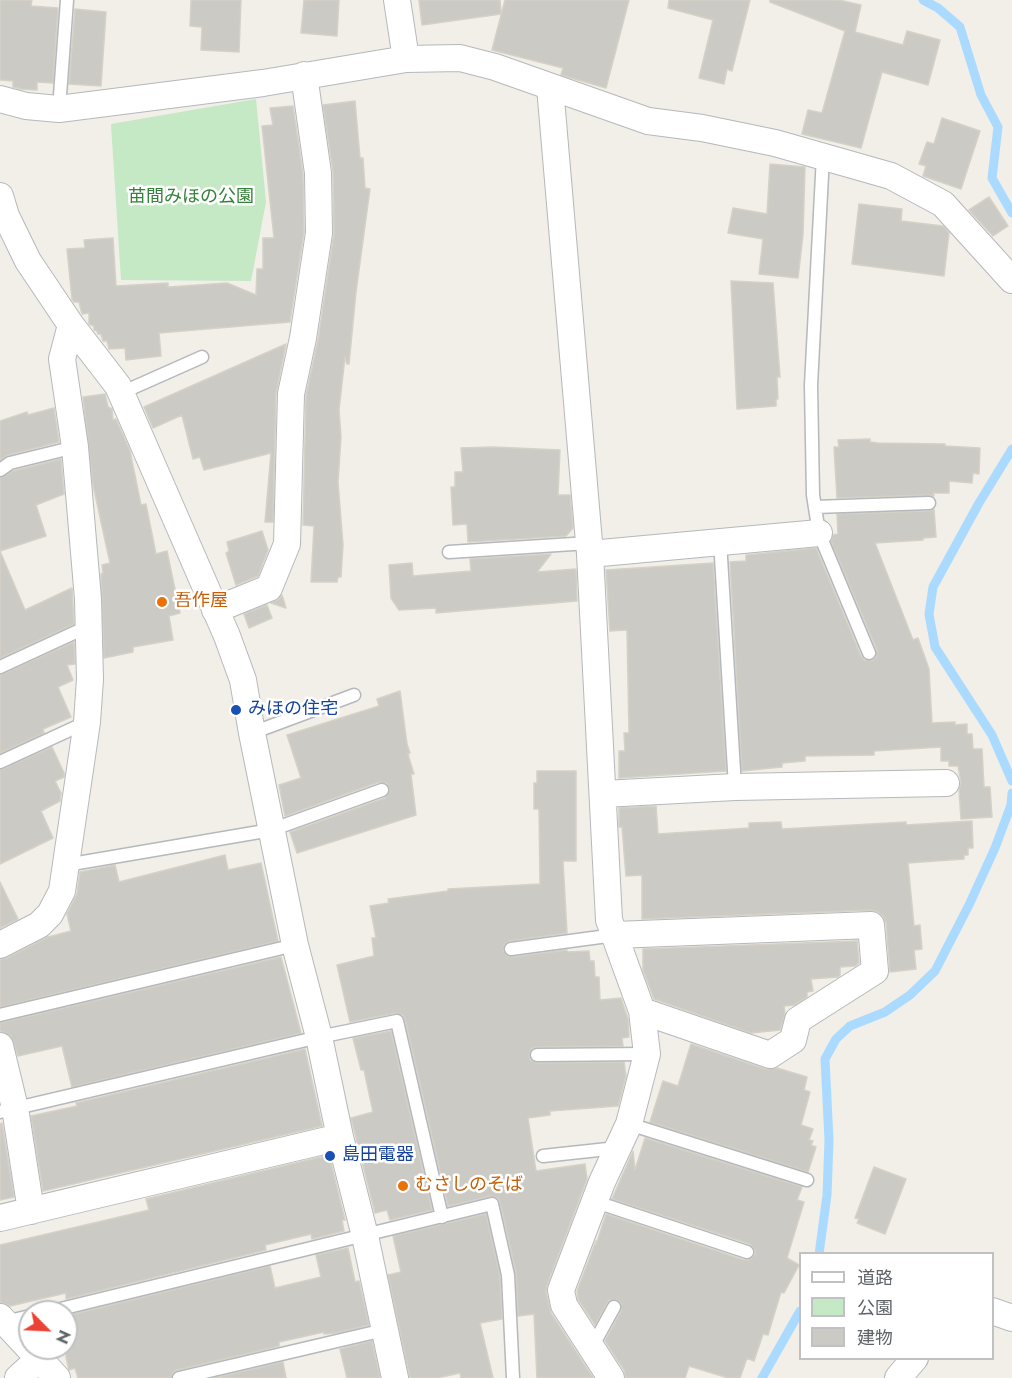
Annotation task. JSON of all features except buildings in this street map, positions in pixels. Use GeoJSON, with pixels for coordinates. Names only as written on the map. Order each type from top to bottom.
{"type":"FeatureCollection","features":[{"type":"Feature","properties":{"kind":"street"},"geometry":{"type":"LineString","coordinates":[[397,0],[406,59]]}},
{"type":"Feature","properties":{"kind":"street"},"geometry":{"type":"LineString","coordinates":[[0,99],[26,106],[60,109],[263,83],[406,59],[460,58],[495,67],[648,121],[702,128],[775,143],[891,176],[943,204],[1012,280]]}},
{"type":"Feature","properties":{"kind":"street"},"geometry":{"type":"LineString","coordinates":[[215,610],[268,588],[287,544],[291,394],[303,338],[319,233],[318,173],[304,75]]}},
{"type":"Feature","properties":{"kind":"street"},"geometry":{"type":"LineString","coordinates":[[550,87],[590,549],[609,920],[642,1011],[647,1054],[629,1124],[602,1182],[561,1290],[564,1305],[611,1378]]}},
{"type":"Feature","properties":{"kind":"street"},"geometry":{"type":"LineString","coordinates":[[0,196],[6,216],[28,261],[71,325],[118,386],[243,680],[295,945],[319,1037],[340,1137],[365,1236],[395,1378]]}},
{"type":"Feature","properties":{"kind":"street"},"geometry":{"type":"LineString","coordinates":[[0,945],[39,925],[50,914],[62,891],[87,722],[90,679],[89,626],[75,447],[62,359],[71,325]]}},
{"type":"Feature","properties":{"kind":"street"},"geometry":{"type":"LineString","coordinates":[[590,549],[720,542],[819,533]]}},
{"type":"Feature","properties":{"kind":"street"},"geometry":{"type":"LineString","coordinates":[[603,794],[735,787],[946,783]]}},
{"type":"Feature","properties":{"kind":"street"},"geometry":{"type":"LineString","coordinates":[[615,934],[871,925],[875,970],[798,1020],[793,1040],[770,1055],[642,1011]]}},
{"type":"Feature","properties":{"kind":"street"},"geometry":{"type":"LineString","coordinates":[[0,1046],[7,1110],[31,1211]]}},
{"type":"Feature","properties":{"kind":"street"},"geometry":{"type":"LineString","coordinates":[[0,1218],[340,1137]]}},
{"type":"Feature","properties":{"kind":"street"},"geometry":{"type":"LineString","coordinates":[[994,1311],[1012,1318]]}},
{"type":"Feature","properties":{"kind":"street"},"geometry":{"type":"LineString","coordinates":[[2,1320],[18,1337]]}},
{"type":"Feature","properties":{"kind":"street"},"geometry":{"type":"LineString","coordinates":[[18,1378],[38,1360]]}},
{"type":"Feature","properties":{"kind":"street"},"geometry":{"type":"LineString","coordinates":[[40,1360],[57,1378]]}},
{"type":"Feature","properties":{"kind":"street"},"geometry":{"type":"LineString","coordinates":[[898,1378],[914,1360]]}},
{"type":"Feature","properties":{"kind":"lane"},"geometry":{"type":"LineString","coordinates":[[60,109],[67,0]]}},
{"type":"Feature","properties":{"kind":"lane"},"geometry":{"type":"LineString","coordinates":[[823,156],[811,385],[813,495],[819,533],[869,653]]}},
{"type":"Feature","properties":{"kind":"lane"},"geometry":{"type":"LineString","coordinates":[[121,393],[202,357]]}},
{"type":"Feature","properties":{"kind":"lane"},"geometry":{"type":"LineString","coordinates":[[0,470],[10,463],[75,447]]}},
{"type":"Feature","properties":{"kind":"lane"},"geometry":{"type":"LineString","coordinates":[[815,507],[929,503]]}},
{"type":"Feature","properties":{"kind":"lane"},"geometry":{"type":"LineString","coordinates":[[720,542],[735,787]]}},
{"type":"Feature","properties":{"kind":"lane"},"geometry":{"type":"LineString","coordinates":[[449,552],[590,549]]}},
{"type":"Feature","properties":{"kind":"lane"},"geometry":{"type":"LineString","coordinates":[[0,667],[89,626]]}},
{"type":"Feature","properties":{"kind":"lane"},"geometry":{"type":"LineString","coordinates":[[252,734],[354,694]]}},
{"type":"Feature","properties":{"kind":"lane"},"geometry":{"type":"LineString","coordinates":[[0,762],[87,722]]}},
{"type":"Feature","properties":{"kind":"lane"},"geometry":{"type":"LineString","coordinates":[[66,865],[271,830],[382,790]]}},
{"type":"Feature","properties":{"kind":"lane"},"geometry":{"type":"LineString","coordinates":[[511,949],[615,934]]}},
{"type":"Feature","properties":{"kind":"lane"},"geometry":{"type":"LineString","coordinates":[[0,1015],[295,945]]}},
{"type":"Feature","properties":{"kind":"lane"},"geometry":{"type":"LineString","coordinates":[[7,1110],[397,1021],[442,1217]]}},
{"type":"Feature","properties":{"kind":"lane"},"geometry":{"type":"LineString","coordinates":[[537,1055],[647,1054]]}},
{"type":"Feature","properties":{"kind":"lane"},"geometry":{"type":"LineString","coordinates":[[629,1124],[807,1180]]}},
{"type":"Feature","properties":{"kind":"lane"},"geometry":{"type":"LineString","coordinates":[[543,1156],[617,1148]]}},
{"type":"Feature","properties":{"kind":"lane"},"geometry":{"type":"LineString","coordinates":[[596,1202],[747,1252]]}},
{"type":"Feature","properties":{"kind":"lane"},"geometry":{"type":"LineString","coordinates":[[78,1305],[492,1204],[508,1275],[513,1378]]}},
{"type":"Feature","properties":{"kind":"lane"},"geometry":{"type":"LineString","coordinates":[[592,1347],[614,1307]]}},
{"type":"Feature","properties":{"kind":"lane"},"geometry":{"type":"LineString","coordinates":[[2,1320],[18,1318]]}},
{"type":"Feature","properties":{"kind":"lane"},"geometry":{"type":"LineString","coordinates":[[179,1378],[384,1330]]}},
{"type":"Feature","properties":{"kind":"green space","name":"苗間みほの公園"},"geometry":{"type":"Polygon","coordinates":[[[256,99],[266,202],[251,281],[121,280],[111,124],[256,99]]]}},
{"type":"Feature","properties":{"kind":"waterway"},"geometry":{"type":"LineString","coordinates":[[923,0],[938,8],[960,27],[981,95],[998,127],[992,178],[1012,213]]}},
{"type":"Feature","properties":{"kind":"waterway"},"geometry":{"type":"LineString","coordinates":[[1012,449],[979,503],[933,587],[929,614],[935,647],[992,735],[1012,781]]}},
{"type":"Feature","properties":{"kind":"waterway"},"geometry":{"type":"LineString","coordinates":[[819,1252],[827,1195],[829,1140],[825,1059],[836,1039],[850,1026],[885,1012],[910,995],[935,971],[995,848],[1011,805],[1012,793]]}},
{"type":"Feature","properties":{"kind":"waterway"},"geometry":{"type":"LineString","coordinates":[[762,1378],[799,1313]]}},
{"type":"Feature","properties":{"kind":"place","name":"吾作屋"},"geometry":{"type":"Point","coordinates":[162,602]}},
{"type":"Feature","properties":{"kind":"place","name":"みほの住宅"},"geometry":{"type":"Point","coordinates":[236,710]}},
{"type":"Feature","properties":{"kind":"place","name":"島田電器"},"geometry":{"type":"Point","coordinates":[330,1156]}},
{"type":"Feature","properties":{"kind":"place","name":"むさしのそば"},"geometry":{"type":"Point","coordinates":[403,1186]}}]}
